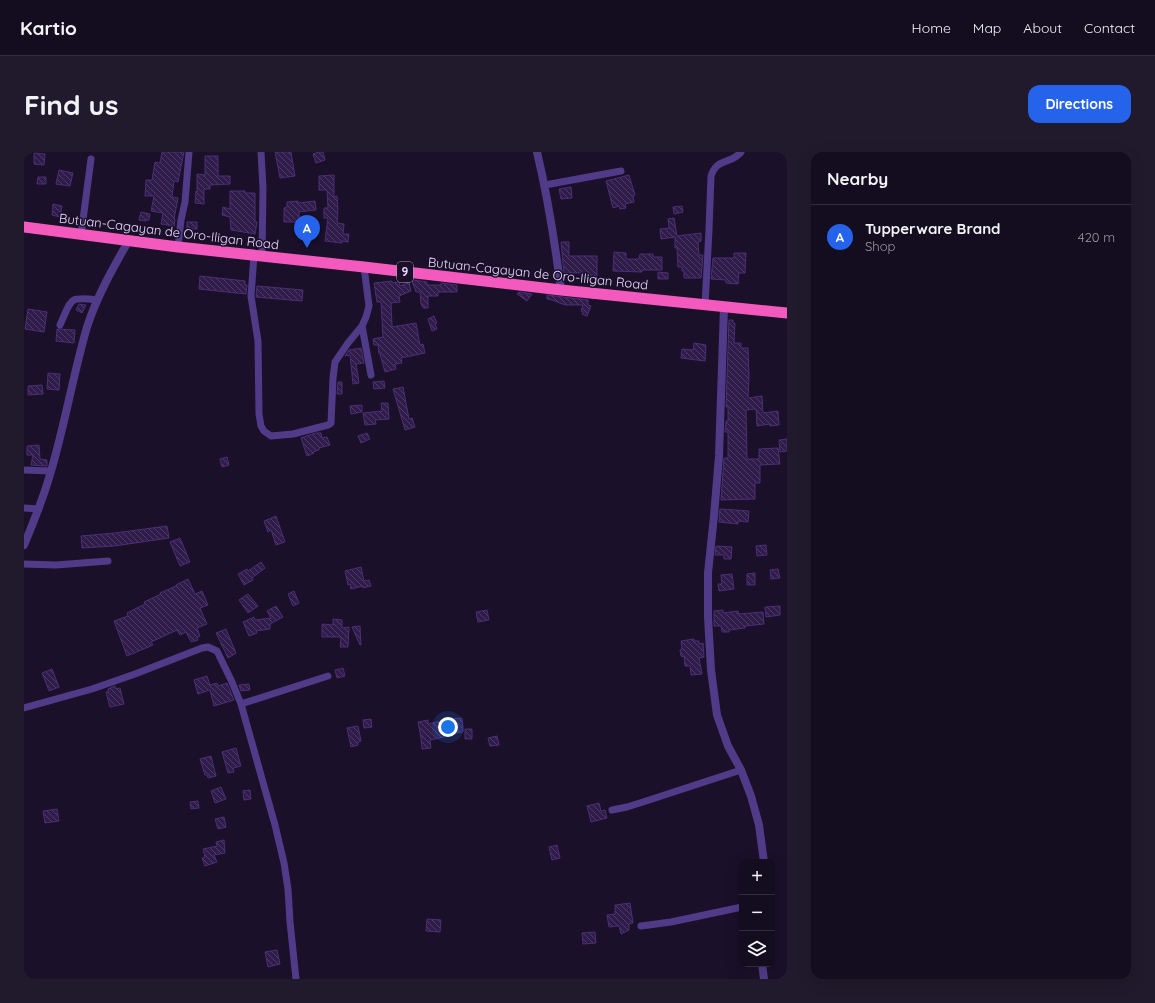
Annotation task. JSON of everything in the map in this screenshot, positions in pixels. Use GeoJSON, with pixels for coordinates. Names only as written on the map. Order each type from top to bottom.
{"type":"FeatureCollection","features":[{"type":"Feature","properties":{"kind":"highway","name":"Butuan-Cagayan de Oro-Iligan Road"},"geometry":{"type":"LineString","coordinates":[[24,227],[178,247],[561,290],[787,313]]}},
{"type":"Feature","properties":{"kind":"street"},"geometry":{"type":"LineString","coordinates":[[178,247],[185,202],[189,152]]}},
{"type":"Feature","properties":{"kind":"street"},"geometry":{"type":"LineString","coordinates":[[261,152],[263,188],[258,256],[251,296],[258,341],[259,414],[261,426],[264,431],[272,436],[293,434],[331,423],[332,378],[335,362],[362,326],[369,306],[364,267]]}},
{"type":"Feature","properties":{"kind":"street"},"geometry":{"type":"LineString","coordinates":[[537,152],[545,185],[561,290]]}},
{"type":"Feature","properties":{"kind":"street"},"geometry":{"type":"LineString","coordinates":[[705,305],[711,176],[718,164],[738,155],[741,152]]}},
{"type":"Feature","properties":{"kind":"street"},"geometry":{"type":"LineString","coordinates":[[80,235],[91,158]]}},
{"type":"Feature","properties":{"kind":"street"},"geometry":{"type":"LineString","coordinates":[[545,185],[622,171]]}},
{"type":"Feature","properties":{"kind":"street"},"geometry":{"type":"LineString","coordinates":[[24,545],[39,509],[51,471],[88,327],[112,269],[129,240]]}},
{"type":"Feature","properties":{"kind":"street"},"geometry":{"type":"LineString","coordinates":[[60,325],[70,303],[75,299],[81,298],[98,300]]}},
{"type":"Feature","properties":{"kind":"street"},"geometry":{"type":"LineString","coordinates":[[724,307],[719,456],[708,573],[708,617],[717,715],[728,746],[741,770],[751,796],[762,842],[764,859]]}},
{"type":"Feature","properties":{"kind":"street"},"geometry":{"type":"LineString","coordinates":[[362,326],[371,375]]}},
{"type":"Feature","properties":{"kind":"street"},"geometry":{"type":"LineString","coordinates":[[24,470],[51,471]]}},
{"type":"Feature","properties":{"kind":"street"},"geometry":{"type":"LineString","coordinates":[[24,508],[39,509]]}},
{"type":"Feature","properties":{"kind":"street"},"geometry":{"type":"LineString","coordinates":[[24,564],[56,565],[108,561]]}},
{"type":"Feature","properties":{"kind":"street"},"geometry":{"type":"LineString","coordinates":[[24,708],[92,689],[202,648],[208,647],[217,651],[241,704],[275,825],[284,863],[288,889],[296,979]]}},
{"type":"Feature","properties":{"kind":"street"},"geometry":{"type":"LineString","coordinates":[[241,704],[328,676]]}},
{"type":"Feature","properties":{"kind":"street"},"geometry":{"type":"LineString","coordinates":[[612,810],[627,807],[741,770]]}},
{"type":"Feature","properties":{"kind":"street"},"geometry":{"type":"LineString","coordinates":[[641,926],[739,908]]}},
{"type":"Feature","properties":{"kind":"street"},"geometry":{"type":"LineString","coordinates":[[762,967],[764,979]]}},
{"type":"Feature","properties":{"kind":"building"},"geometry":{"type":"Polygon","coordinates":[[[162,152],[184,152],[178,182],[174,181],[172,197],[178,198],[174,226],[161,224],[163,213],[151,211],[154,196],[145,196],[146,180],[152,180],[155,162],[160,163],[162,152]]]}},
{"type":"Feature","properties":{"kind":"building"},"geometry":{"type":"Polygon","coordinates":[[[275,152],[291,152],[295,176],[280,178],[275,152]]]}},
{"type":"Feature","properties":{"kind":"building"},"geometry":{"type":"Polygon","coordinates":[[[323,152],[325,160],[316,163],[313,154],[323,152]]]}},
{"type":"Feature","properties":{"kind":"building"},"geometry":{"type":"Polygon","coordinates":[[[34,153],[45,154],[44,165],[34,164],[34,153]]]}},
{"type":"Feature","properties":{"kind":"building"},"geometry":{"type":"Polygon","coordinates":[[[205,156],[218,156],[218,176],[230,176],[230,184],[210,185],[210,189],[204,189],[204,204],[195,203],[196,191],[197,192],[197,174],[205,175],[205,156]]]}},
{"type":"Feature","properties":{"kind":"building"},"geometry":{"type":"Polygon","coordinates":[[[59,170],[73,173],[70,186],[56,184],[59,170]]]}},
{"type":"Feature","properties":{"kind":"building"},"geometry":{"type":"Polygon","coordinates":[[[334,175],[334,197],[337,196],[338,209],[337,223],[344,224],[343,234],[349,234],[348,242],[342,241],[342,243],[325,241],[328,218],[324,218],[324,208],[328,208],[327,190],[319,190],[319,176],[334,175]]]}},
{"type":"Feature","properties":{"kind":"building"},"geometry":{"type":"Polygon","coordinates":[[[629,175],[635,195],[633,196],[634,202],[625,204],[626,208],[620,209],[619,206],[613,208],[606,181],[629,175]]]}},
{"type":"Feature","properties":{"kind":"building"},"geometry":{"type":"Polygon","coordinates":[[[38,177],[46,177],[46,184],[37,184],[38,177]]]}},
{"type":"Feature","properties":{"kind":"building"},"geometry":{"type":"Polygon","coordinates":[[[571,187],[572,198],[561,199],[559,189],[571,187]]]}},
{"type":"Feature","properties":{"kind":"building"},"geometry":{"type":"Polygon","coordinates":[[[230,191],[255,193],[255,222],[257,222],[255,234],[231,230],[230,217],[222,215],[223,207],[230,209],[230,191]]]}},
{"type":"Feature","properties":{"kind":"building"},"geometry":{"type":"Polygon","coordinates":[[[298,201],[298,203],[315,201],[316,210],[299,212],[299,222],[284,222],[284,208],[287,207],[287,202],[298,201]]]}},
{"type":"Feature","properties":{"kind":"building"},"geometry":{"type":"Polygon","coordinates":[[[53,204],[62,206],[60,217],[52,215],[53,204]]]}},
{"type":"Feature","properties":{"kind":"building"},"geometry":{"type":"Polygon","coordinates":[[[682,206],[683,212],[674,214],[673,207],[682,206]]]}},
{"type":"Feature","properties":{"kind":"building"},"geometry":{"type":"Polygon","coordinates":[[[141,212],[150,214],[149,220],[139,220],[141,212]]]}},
{"type":"Feature","properties":{"kind":"building"},"geometry":{"type":"Polygon","coordinates":[[[674,218],[677,236],[701,233],[701,241],[698,242],[699,255],[703,255],[701,278],[684,278],[684,271],[682,271],[682,267],[678,267],[675,237],[661,239],[660,229],[669,228],[668,219],[674,218]]]}},
{"type":"Feature","properties":{"kind":"building"},"geometry":{"type":"Polygon","coordinates":[[[187,222],[197,222],[197,229],[187,229],[187,222]]]}},
{"type":"Feature","properties":{"kind":"building"},"geometry":{"type":"Polygon","coordinates":[[[561,242],[569,242],[569,256],[597,256],[597,276],[584,275],[584,273],[564,273],[561,242]]]}},
{"type":"Feature","properties":{"kind":"building"},"geometry":{"type":"Polygon","coordinates":[[[614,252],[626,253],[626,259],[639,259],[640,254],[653,254],[653,257],[662,257],[662,270],[642,270],[642,272],[613,271],[614,252]]]}},
{"type":"Feature","properties":{"kind":"building"},"geometry":{"type":"Polygon","coordinates":[[[734,253],[746,253],[745,273],[739,273],[738,284],[726,283],[726,280],[711,279],[713,258],[734,258],[734,253]]]}},
{"type":"Feature","properties":{"kind":"building"},"geometry":{"type":"Polygon","coordinates":[[[658,272],[668,273],[668,279],[658,279],[658,272]]]}},
{"type":"Feature","properties":{"kind":"building"},"geometry":{"type":"Polygon","coordinates":[[[200,276],[245,281],[245,285],[247,285],[246,294],[199,289],[200,276]]]}},
{"type":"Feature","properties":{"kind":"building"},"geometry":{"type":"Polygon","coordinates":[[[392,281],[392,283],[399,282],[400,286],[409,282],[411,291],[399,296],[400,302],[391,303],[392,327],[416,323],[420,345],[423,344],[425,353],[401,358],[402,363],[395,364],[396,369],[385,372],[379,354],[378,345],[374,345],[373,339],[383,337],[381,302],[377,302],[374,283],[392,281]]]}},
{"type":"Feature","properties":{"kind":"building"},"geometry":{"type":"Polygon","coordinates":[[[412,281],[427,282],[427,285],[441,285],[441,283],[457,285],[457,292],[438,292],[438,296],[428,296],[428,308],[423,308],[421,304],[420,292],[416,292],[412,281]]]}},
{"type":"Feature","properties":{"kind":"building"},"geometry":{"type":"Polygon","coordinates":[[[257,286],[303,290],[302,301],[256,297],[257,286]]]}},
{"type":"Feature","properties":{"kind":"building"},"geometry":{"type":"Polygon","coordinates":[[[519,292],[532,294],[527,301],[517,294],[519,292]]]}},
{"type":"Feature","properties":{"kind":"building"},"geometry":{"type":"Polygon","coordinates":[[[547,295],[588,300],[588,305],[591,306],[587,316],[582,314],[583,312],[581,311],[583,305],[565,305],[547,299],[547,295]]]}},
{"type":"Feature","properties":{"kind":"building"},"geometry":{"type":"Polygon","coordinates":[[[79,304],[86,305],[82,313],[76,310],[79,304]]]}},
{"type":"Feature","properties":{"kind":"building"},"geometry":{"type":"Polygon","coordinates":[[[28,309],[47,312],[44,332],[25,329],[28,309]]]}},
{"type":"Feature","properties":{"kind":"building"},"geometry":{"type":"Polygon","coordinates":[[[434,316],[437,323],[435,324],[437,329],[432,331],[428,319],[434,316]]]}},
{"type":"Feature","properties":{"kind":"building"},"geometry":{"type":"Polygon","coordinates":[[[729,320],[733,320],[733,323],[735,323],[734,343],[741,343],[741,348],[748,348],[748,398],[762,396],[763,413],[778,411],[779,425],[770,426],[770,424],[757,426],[756,409],[746,410],[747,459],[759,459],[759,449],[778,448],[780,464],[760,465],[760,483],[755,483],[755,499],[721,500],[724,458],[728,458],[728,432],[725,432],[726,421],[728,421],[728,407],[726,407],[729,320]]]}},
{"type":"Feature","properties":{"kind":"building"},"geometry":{"type":"Polygon","coordinates":[[[57,329],[75,330],[74,343],[56,341],[57,329]]]}},
{"type":"Feature","properties":{"kind":"building"},"geometry":{"type":"Polygon","coordinates":[[[694,343],[706,345],[705,361],[681,358],[682,349],[693,350],[694,343]]]}},
{"type":"Feature","properties":{"kind":"building"},"geometry":{"type":"Polygon","coordinates":[[[361,348],[364,363],[356,364],[359,383],[353,384],[350,355],[345,356],[349,350],[361,348]]]}},
{"type":"Feature","properties":{"kind":"building"},"geometry":{"type":"Polygon","coordinates":[[[48,373],[60,374],[59,390],[47,389],[48,373]]]}},
{"type":"Feature","properties":{"kind":"building"},"geometry":{"type":"Polygon","coordinates":[[[384,381],[385,388],[374,389],[373,382],[384,381]]]}},
{"type":"Feature","properties":{"kind":"building"},"geometry":{"type":"Polygon","coordinates":[[[338,382],[342,382],[342,394],[337,394],[338,382]]]}},
{"type":"Feature","properties":{"kind":"building"},"geometry":{"type":"Polygon","coordinates":[[[42,385],[43,394],[28,395],[28,386],[42,385]]]}},
{"type":"Feature","properties":{"kind":"building"},"geometry":{"type":"Polygon","coordinates":[[[403,387],[409,419],[412,418],[415,427],[405,430],[393,389],[403,387]]]}},
{"type":"Feature","properties":{"kind":"building"},"geometry":{"type":"Polygon","coordinates":[[[381,403],[388,403],[389,419],[375,420],[376,424],[365,425],[363,413],[382,411],[381,403]]]}},
{"type":"Feature","properties":{"kind":"building"},"geometry":{"type":"Polygon","coordinates":[[[362,405],[362,412],[351,414],[350,406],[362,405]]]}},
{"type":"Feature","properties":{"kind":"building"},"geometry":{"type":"Polygon","coordinates":[[[316,433],[321,433],[322,438],[327,437],[330,445],[319,448],[319,450],[307,456],[301,438],[316,433]]]}},
{"type":"Feature","properties":{"kind":"building"},"geometry":{"type":"Polygon","coordinates":[[[367,433],[370,439],[361,443],[358,436],[367,433]]]}},
{"type":"Feature","properties":{"kind":"building"},"geometry":{"type":"Polygon","coordinates":[[[787,439],[787,451],[780,452],[779,440],[787,439]]]}},
{"type":"Feature","properties":{"kind":"building"},"geometry":{"type":"Polygon","coordinates":[[[39,445],[40,459],[47,460],[47,466],[31,465],[33,455],[27,455],[27,446],[39,445]]]}},
{"type":"Feature","properties":{"kind":"building"},"geometry":{"type":"Polygon","coordinates":[[[227,457],[229,465],[222,467],[220,459],[227,457]]]}},
{"type":"Feature","properties":{"kind":"building"},"geometry":{"type":"Polygon","coordinates":[[[720,509],[749,511],[748,522],[738,521],[738,524],[719,522],[720,509]]]}},
{"type":"Feature","properties":{"kind":"building"},"geometry":{"type":"Polygon","coordinates":[[[276,516],[285,542],[276,545],[271,530],[268,532],[264,521],[276,516]]]}},
{"type":"Feature","properties":{"kind":"building"},"geometry":{"type":"Polygon","coordinates":[[[167,526],[169,538],[114,546],[82,548],[81,536],[167,526]]]}},
{"type":"Feature","properties":{"kind":"building"},"geometry":{"type":"Polygon","coordinates":[[[180,538],[190,562],[180,566],[170,542],[180,538]]]}},
{"type":"Feature","properties":{"kind":"building"},"geometry":{"type":"Polygon","coordinates":[[[766,545],[767,555],[757,556],[756,546],[766,545]]]}},
{"type":"Feature","properties":{"kind":"building"},"geometry":{"type":"Polygon","coordinates":[[[716,546],[732,547],[731,559],[724,559],[724,555],[715,555],[716,546]]]}},
{"type":"Feature","properties":{"kind":"building"},"geometry":{"type":"Polygon","coordinates":[[[261,562],[265,568],[252,578],[253,580],[244,585],[238,574],[247,569],[248,571],[261,562]]]}},
{"type":"Feature","properties":{"kind":"building"},"geometry":{"type":"Polygon","coordinates":[[[361,567],[364,581],[369,580],[371,586],[351,589],[350,584],[348,585],[345,571],[361,567]]]}},
{"type":"Feature","properties":{"kind":"building"},"geometry":{"type":"Polygon","coordinates":[[[778,569],[780,578],[771,579],[770,570],[778,569]]]}},
{"type":"Feature","properties":{"kind":"building"},"geometry":{"type":"Polygon","coordinates":[[[755,573],[755,585],[747,585],[747,574],[755,573]]]}},
{"type":"Feature","properties":{"kind":"building"},"geometry":{"type":"Polygon","coordinates":[[[732,574],[734,589],[719,591],[718,584],[722,584],[721,575],[732,574]]]}},
{"type":"Feature","properties":{"kind":"building"},"geometry":{"type":"Polygon","coordinates":[[[188,579],[195,594],[202,591],[208,605],[200,608],[207,624],[197,628],[200,636],[197,638],[198,640],[191,642],[186,632],[180,635],[177,630],[151,642],[153,645],[127,656],[114,621],[128,616],[127,613],[145,604],[144,602],[188,579]]]}},
{"type":"Feature","properties":{"kind":"building"},"geometry":{"type":"Polygon","coordinates":[[[294,591],[299,603],[293,606],[288,594],[294,591]]]}},
{"type":"Feature","properties":{"kind":"building"},"geometry":{"type":"Polygon","coordinates":[[[248,594],[258,606],[248,613],[239,600],[248,594]]]}},
{"type":"Feature","properties":{"kind":"building"},"geometry":{"type":"Polygon","coordinates":[[[276,606],[283,617],[270,624],[270,629],[256,631],[257,633],[249,636],[243,622],[254,617],[255,620],[271,618],[267,611],[276,606]]]}},
{"type":"Feature","properties":{"kind":"building"},"geometry":{"type":"Polygon","coordinates":[[[780,606],[780,615],[766,617],[765,607],[780,606]]]}},
{"type":"Feature","properties":{"kind":"building"},"geometry":{"type":"Polygon","coordinates":[[[487,610],[489,620],[478,622],[476,612],[487,610]]]}},
{"type":"Feature","properties":{"kind":"building"},"geometry":{"type":"Polygon","coordinates":[[[723,610],[723,613],[738,611],[739,614],[763,612],[764,624],[745,626],[745,628],[722,632],[721,626],[714,626],[714,611],[723,610]]]}},
{"type":"Feature","properties":{"kind":"building"},"geometry":{"type":"Polygon","coordinates":[[[333,619],[342,620],[342,628],[349,627],[348,647],[340,647],[341,637],[322,637],[322,624],[333,625],[333,619]]]}},
{"type":"Feature","properties":{"kind":"building"},"geometry":{"type":"Polygon","coordinates":[[[360,626],[361,645],[352,627],[360,626]]]}},
{"type":"Feature","properties":{"kind":"building"},"geometry":{"type":"Polygon","coordinates":[[[226,629],[236,653],[228,658],[216,633],[226,629]]]}},
{"type":"Feature","properties":{"kind":"building"},"geometry":{"type":"Polygon","coordinates":[[[694,639],[694,641],[699,641],[699,644],[703,643],[704,657],[699,658],[702,674],[691,675],[690,666],[685,666],[684,657],[681,656],[680,650],[682,649],[681,641],[694,639]]]}},
{"type":"Feature","properties":{"kind":"building"},"geometry":{"type":"Polygon","coordinates":[[[343,668],[345,676],[337,678],[335,670],[343,668]]]}},
{"type":"Feature","properties":{"kind":"building"},"geometry":{"type":"Polygon","coordinates":[[[52,669],[59,687],[49,691],[42,673],[52,669]]]}},
{"type":"Feature","properties":{"kind":"building"},"geometry":{"type":"Polygon","coordinates":[[[207,676],[210,685],[217,683],[218,686],[227,683],[234,700],[214,706],[210,690],[198,694],[194,680],[207,676]]]}},
{"type":"Feature","properties":{"kind":"building"},"geometry":{"type":"Polygon","coordinates":[[[249,684],[250,690],[241,691],[239,685],[249,684]]]}},
{"type":"Feature","properties":{"kind":"building"},"geometry":{"type":"Polygon","coordinates":[[[115,686],[116,689],[120,688],[124,704],[110,707],[106,692],[108,692],[108,689],[115,686]]]}},
{"type":"Feature","properties":{"kind":"building"},"geometry":{"type":"Polygon","coordinates":[[[462,718],[463,732],[447,734],[448,736],[430,740],[431,748],[422,749],[418,722],[428,720],[428,724],[462,718]]]}},
{"type":"Feature","properties":{"kind":"building"},"geometry":{"type":"Polygon","coordinates":[[[371,719],[372,727],[364,728],[363,720],[371,719]]]}},
{"type":"Feature","properties":{"kind":"building"},"geometry":{"type":"Polygon","coordinates":[[[358,726],[361,741],[358,742],[358,745],[351,747],[347,728],[358,726]]]}},
{"type":"Feature","properties":{"kind":"building"},"geometry":{"type":"Polygon","coordinates":[[[465,729],[472,729],[472,739],[465,739],[465,729]]]}},
{"type":"Feature","properties":{"kind":"building"},"geometry":{"type":"Polygon","coordinates":[[[497,736],[499,745],[490,746],[488,738],[497,736]]]}},
{"type":"Feature","properties":{"kind":"building"},"geometry":{"type":"Polygon","coordinates":[[[236,748],[241,766],[233,768],[234,772],[228,773],[222,752],[236,748]]]}},
{"type":"Feature","properties":{"kind":"building"},"geometry":{"type":"Polygon","coordinates":[[[211,756],[216,776],[208,778],[207,775],[205,775],[200,759],[211,756]]]}},
{"type":"Feature","properties":{"kind":"building"},"geometry":{"type":"Polygon","coordinates":[[[221,787],[226,799],[215,803],[211,791],[221,787]]]}},
{"type":"Feature","properties":{"kind":"building"},"geometry":{"type":"Polygon","coordinates":[[[250,790],[251,799],[244,800],[243,791],[250,790]]]}},
{"type":"Feature","properties":{"kind":"building"},"geometry":{"type":"Polygon","coordinates":[[[198,801],[199,808],[191,809],[190,802],[198,801]]]}},
{"type":"Feature","properties":{"kind":"building"},"geometry":{"type":"Polygon","coordinates":[[[599,803],[601,811],[605,810],[607,818],[591,822],[587,806],[599,803]]]}},
{"type":"Feature","properties":{"kind":"building"},"geometry":{"type":"Polygon","coordinates":[[[57,809],[59,821],[45,823],[43,811],[57,809]]]}},
{"type":"Feature","properties":{"kind":"building"},"geometry":{"type":"Polygon","coordinates":[[[224,817],[226,827],[218,829],[215,819],[224,817]]]}},
{"type":"Feature","properties":{"kind":"building"},"geometry":{"type":"Polygon","coordinates":[[[224,840],[225,853],[214,855],[217,862],[205,866],[202,858],[205,857],[203,849],[217,846],[216,842],[224,840]]]}},
{"type":"Feature","properties":{"kind":"building"},"geometry":{"type":"Polygon","coordinates":[[[557,845],[560,858],[552,860],[549,847],[557,845]]]}},
{"type":"Feature","properties":{"kind":"building"},"geometry":{"type":"Polygon","coordinates":[[[630,903],[633,923],[629,924],[629,930],[621,934],[619,926],[609,927],[607,915],[615,914],[615,905],[630,903]]]}},
{"type":"Feature","properties":{"kind":"building"},"geometry":{"type":"Polygon","coordinates":[[[427,919],[441,920],[440,932],[426,931],[427,919]]]}},
{"type":"Feature","properties":{"kind":"building"},"geometry":{"type":"Polygon","coordinates":[[[595,932],[596,943],[583,944],[582,933],[595,932]]]}},
{"type":"Feature","properties":{"kind":"building"},"geometry":{"type":"Polygon","coordinates":[[[277,950],[280,964],[268,967],[265,952],[277,950]]]}},
{"type":"Feature","properties":{"kind":"place","name":"Tupperware Brand"},"geometry":{"type":"Point","coordinates":[307,248]}}]}
